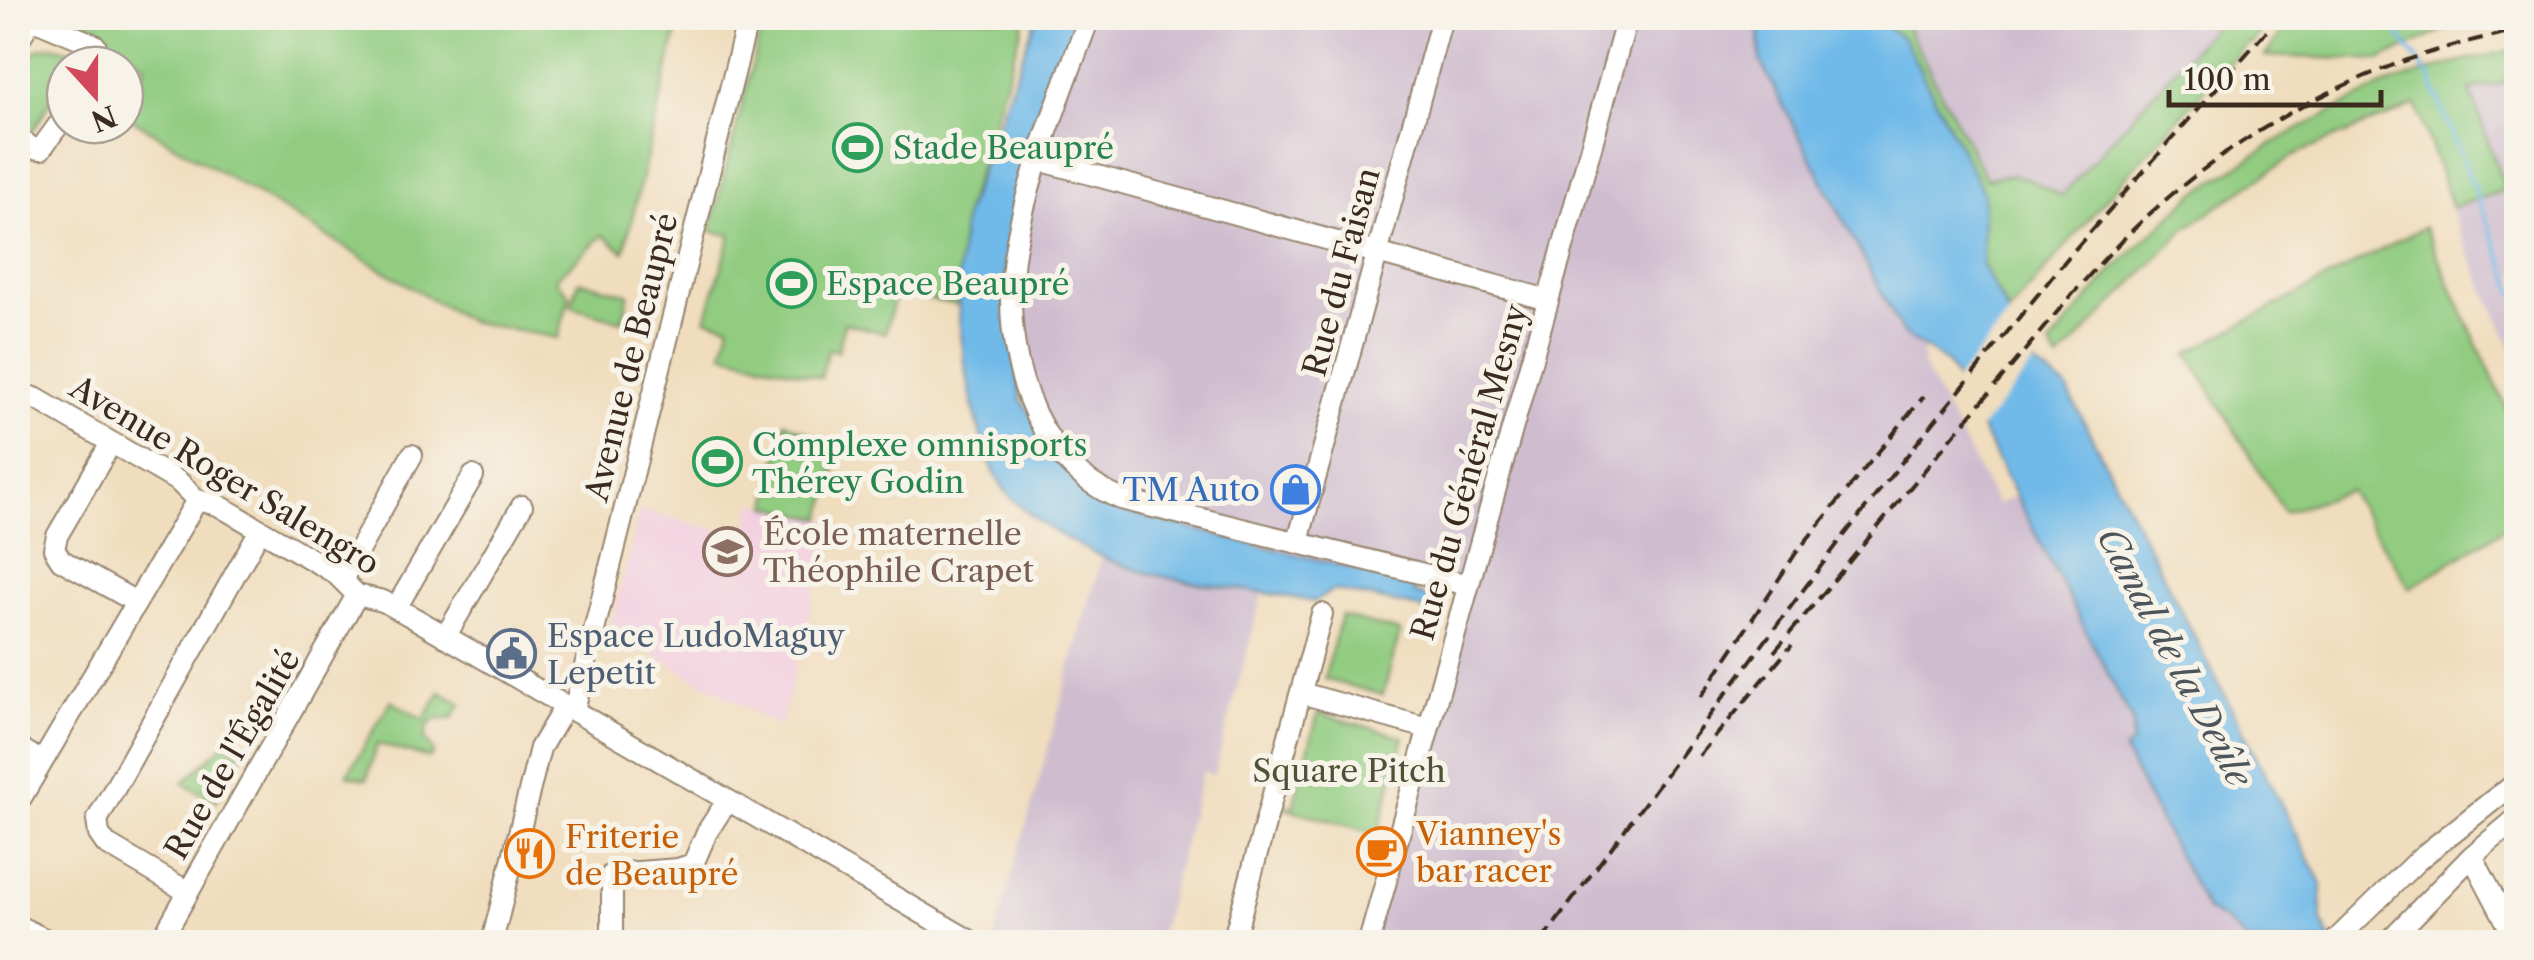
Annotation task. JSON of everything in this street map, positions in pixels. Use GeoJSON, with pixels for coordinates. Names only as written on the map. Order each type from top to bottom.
{"type":"FeatureCollection","features":[{"type":"Feature","properties":{"kind":"street"},"geometry":{"type":"LineString","coordinates":[[18,42],[32,18],[95,45]]}},
{"type":"Feature","properties":{"kind":"street","name":"Avenue de Beaupré"},"geometry":{"type":"LineString","coordinates":[[567,707],[736,18]]}},
{"type":"Feature","properties":{"kind":"street","name":"Avenue de Beaupré"},"geometry":{"type":"LineString","coordinates":[[567,707],[748,18]]}},
{"type":"Feature","properties":{"kind":"street"},"geometry":{"type":"LineString","coordinates":[[1089,18],[1039,160],[1017,242],[1012,295],[1022,379],[1042,428],[1064,457],[1112,495],[1158,510],[1468,584]]}},
{"type":"Feature","properties":{"kind":"street","name":"Rue du Faisan"},"geometry":{"type":"LineString","coordinates":[[1298,542],[1442,18]]}},
{"type":"Feature","properties":{"kind":"street","name":"Rue du Général Mesny"},"geometry":{"type":"LineString","coordinates":[[1369,942],[1627,18]]}},
{"type":"Feature","properties":{"kind":"street"},"geometry":{"type":"LineString","coordinates":[[18,138],[32,148],[41,149],[45,144]]}},
{"type":"Feature","properties":{"kind":"street"},"geometry":{"type":"LineString","coordinates":[[1039,160],[1548,300]]}},
{"type":"Feature","properties":{"kind":"street","name":"Avenue Roger Salengro"},"geometry":{"type":"LineString","coordinates":[[18,393],[35,398],[180,482],[198,500],[218,505],[350,586],[396,608],[972,942]]}},
{"type":"Feature","properties":{"kind":"street"},"geometry":{"type":"LineString","coordinates":[[111,443],[56,536],[54,549],[61,560],[136,602]]}},
{"type":"Feature","properties":{"kind":"street","name":"Rue de l'Égalité"},"geometry":{"type":"LineString","coordinates":[[160,942],[350,586],[412,455]]}},
{"type":"Feature","properties":{"kind":"street"},"geometry":{"type":"LineString","coordinates":[[396,608],[473,476]]}},
{"type":"Feature","properties":{"kind":"street"},"geometry":{"type":"LineString","coordinates":[[18,804],[198,500]]}},
{"type":"Feature","properties":{"kind":"street"},"geometry":{"type":"LineString","coordinates":[[445,637],[522,506]]}},
{"type":"Feature","properties":{"kind":"street"},"geometry":{"type":"LineString","coordinates":[[188,892],[106,844],[97,820],[260,530]]}},
{"type":"Feature","properties":{"kind":"street"},"geometry":{"type":"LineString","coordinates":[[1233,942],[1322,614]]}},
{"type":"Feature","properties":{"kind":"street"},"geometry":{"type":"LineString","coordinates":[[1301,694],[1427,728]]}},
{"type":"Feature","properties":{"kind":"street"},"geometry":{"type":"LineString","coordinates":[[492,942],[538,756],[567,707]]}},
{"type":"Feature","properties":{"kind":"street"},"geometry":{"type":"LineString","coordinates":[[18,747],[42,762]]}},
{"type":"Feature","properties":{"kind":"street"},"geometry":{"type":"LineString","coordinates":[[2334,942],[2432,848],[2516,782]]}},
{"type":"Feature","properties":{"kind":"street"},"geometry":{"type":"LineString","coordinates":[[612,938],[612,874],[689,866],[696,860],[707,832],[727,801]]}},
{"type":"Feature","properties":{"kind":"street"},"geometry":{"type":"LineString","coordinates":[[2388,942],[2472,856],[2516,818]]}},
{"type":"Feature","properties":{"kind":"street"},"geometry":{"type":"LineString","coordinates":[[2472,856],[2516,940]]}},
{"type":"Feature","properties":{"kind":"street"},"geometry":{"type":"LineString","coordinates":[[18,926],[51,942]]}},
{"type":"Feature","properties":{"kind":"shaded area"},"geometry":{"type":"Polygon","coordinates":[[[1080,18],[2221,18],[2061,196],[2018,174],[1916,210],[1923,366],[1997,505],[2015,496],[2133,722],[2134,733],[2124,752],[2206,910],[2226,921],[2247,942],[1369,942],[1465,596],[1122,511],[1088,492],[1053,458],[1004,285],[1015,193],[1080,18]]]}},
{"type":"Feature","properties":{"kind":"shaded area"},"geometry":{"type":"Polygon","coordinates":[[[2516,81],[2516,358],[2458,229],[2417,105],[2448,93],[2516,81]]]}},
{"type":"Feature","properties":{"kind":"shaded area"},"geometry":{"type":"Polygon","coordinates":[[[754,502],[833,522],[780,727],[610,629],[640,510],[745,537],[754,502]]]}},
{"type":"Feature","properties":{"kind":"shaded area"},"geometry":{"type":"Polygon","coordinates":[[[1102,556],[1151,574],[1263,591],[1214,775],[1202,772],[1158,942],[993,942],[1102,556]]]}},
{"type":"Feature","properties":{"kind":"green space"},"geometry":{"type":"Polygon","coordinates":[[[89,18],[680,18],[624,252],[603,235],[555,279],[570,295],[558,338],[468,321],[145,127],[145,45],[108,45],[80,30],[89,18]]]}},
{"type":"Feature","properties":{"kind":"green space","name":"Stade Beaupré"},"geometry":{"type":"Polygon","coordinates":[[[764,18],[1025,18],[964,216],[959,305],[896,293],[885,333],[844,323],[838,351],[828,349],[821,378],[723,353],[730,325],[706,319],[731,235],[710,231],[764,18]]]}},
{"type":"Feature","properties":{"kind":"green space"},"geometry":{"type":"Polygon","coordinates":[[[1873,18],[1898,18],[1904,22],[1986,179],[2017,176],[2061,196],[2221,18],[2270,18],[2252,44],[2248,42],[2110,194],[2009,313],[1982,265],[1983,192],[1904,39],[1873,18]]]}},
{"type":"Feature","properties":{"kind":"green space"},"geometry":{"type":"Polygon","coordinates":[[[2293,18],[2430,18],[2448,28],[2381,60],[2265,56],[2293,18]]]}},
{"type":"Feature","properties":{"kind":"green space"},"geometry":{"type":"Polygon","coordinates":[[[45,48],[45,111],[29,137],[18,129],[18,64],[45,48]]]}},
{"type":"Feature","properties":{"kind":"green space"},"geometry":{"type":"Polygon","coordinates":[[[2516,49],[2516,81],[2470,90],[2505,190],[2452,208],[2416,105],[2296,154],[2186,228],[2058,361],[2050,345],[2112,271],[2194,194],[2282,138],[2382,86],[2516,49]]]}},
{"type":"Feature","properties":{"kind":"green space"},"geometry":{"type":"Polygon","coordinates":[[[2424,227],[2516,429],[2516,521],[2410,588],[2349,491],[2284,512],[2188,353],[2424,227]]]}},
{"type":"Feature","properties":{"kind":"green space"},"geometry":{"type":"Polygon","coordinates":[[[579,281],[629,294],[622,321],[571,306],[579,281]]]}},
{"type":"Feature","properties":{"kind":"green space"},"geometry":{"type":"Polygon","coordinates":[[[785,422],[837,446],[839,454],[822,519],[768,506],[785,422]]]}},
{"type":"Feature","properties":{"kind":"green space"},"geometry":{"type":"Polygon","coordinates":[[[1341,616],[1400,632],[1383,695],[1324,679],[1341,616]]]}},
{"type":"Feature","properties":{"kind":"green space"},"geometry":{"type":"Polygon","coordinates":[[[441,692],[461,704],[452,719],[436,719],[427,727],[425,738],[434,753],[430,758],[377,744],[367,779],[347,775],[391,701],[424,720],[441,692]]]}},
{"type":"Feature","properties":{"kind":"green space","name":"Square Pitch"},"geometry":{"type":"Polygon","coordinates":[[[1318,713],[1404,737],[1378,834],[1278,806],[1293,807],[1318,713]]]}},
{"type":"Feature","properties":{"kind":"green space"},"geometry":{"type":"Polygon","coordinates":[[[224,744],[242,754],[216,801],[183,783],[224,744]]]}},
{"type":"Feature","properties":{"kind":"water"},"geometry":{"type":"Polygon","coordinates":[[[1036,18],[1080,18],[1015,193],[1004,285],[1021,400],[1088,492],[1122,511],[1414,584],[1414,593],[1438,601],[1431,615],[1419,608],[1333,590],[1314,602],[1134,569],[1061,536],[1026,511],[1001,484],[978,426],[968,378],[959,315],[959,266],[964,216],[1036,18]]]}},
{"type":"Feature","properties":{"kind":"water","name":"Canal de la Deûle"},"geometry":{"type":"Polygon","coordinates":[[[1759,18],[1873,18],[1904,39],[1983,192],[1982,265],[2037,367],[2066,387],[2322,884],[2322,921],[2331,942],[2247,942],[2226,921],[2206,910],[2124,752],[2132,743],[2133,722],[1947,363],[1903,334],[1760,61],[1759,18]]]}},
{"type":"Feature","properties":{"kind":"pier"},"geometry":{"type":"Polygon","coordinates":[[[2013,311],[2038,359],[1977,433],[1953,384],[2013,311]]]}},
{"type":"Feature","properties":{"kind":"waterway"},"geometry":{"type":"LineString","coordinates":[[2378,18],[2400,36],[2430,78],[2516,294]]}},
{"type":"Feature","properties":{"kind":"railway"},"geometry":{"type":"LineString","coordinates":[[1541,942],[1917,443],[2070,255],[2278,18]]}},
{"type":"Feature","properties":{"kind":"railway"},"geometry":{"type":"LineString","coordinates":[[1774,652],[2070,297],[2124,238],[2183,185],[2270,124],[2316,99],[2414,58],[2516,31]]}},
{"type":"Feature","properties":{"kind":"railway"},"geometry":{"type":"LineString","coordinates":[[1701,697],[1796,553],[1924,396]]}},
{"type":"Feature","properties":{"kind":"railway"},"geometry":{"type":"LineString","coordinates":[[1699,756],[1792,645]]}},
{"type":"Feature","properties":{"kind":"place","name":"Stade Beaupré"},"geometry":{"type":"Point","coordinates":[858,147]}},
{"type":"Feature","properties":{"kind":"place","name":"Espace Beaupré"},"geometry":{"type":"Point","coordinates":[791,283]}},
{"type":"Feature","properties":{"kind":"place","name":"Complexe omnisports Thérey Godin"},"geometry":{"type":"Point","coordinates":[717,462]}},
{"type":"Feature","properties":{"kind":"place","name":"TM Auto"},"geometry":{"type":"Point","coordinates":[1295,489]}},
{"type":"Feature","properties":{"kind":"place","name":"École maternelle Théophile Crapet"},"geometry":{"type":"Point","coordinates":[728,551]}},
{"type":"Feature","properties":{"kind":"place","name":"Espace LudoMaguy Lepetit"},"geometry":{"type":"Point","coordinates":[512,653]}},
{"type":"Feature","properties":{"kind":"place","name":"Vianney's bar racer"},"geometry":{"type":"Point","coordinates":[1381,851]}},
{"type":"Feature","properties":{"kind":"place","name":"Friterie de Beaupré"},"geometry":{"type":"Point","coordinates":[530,854]}}]}
